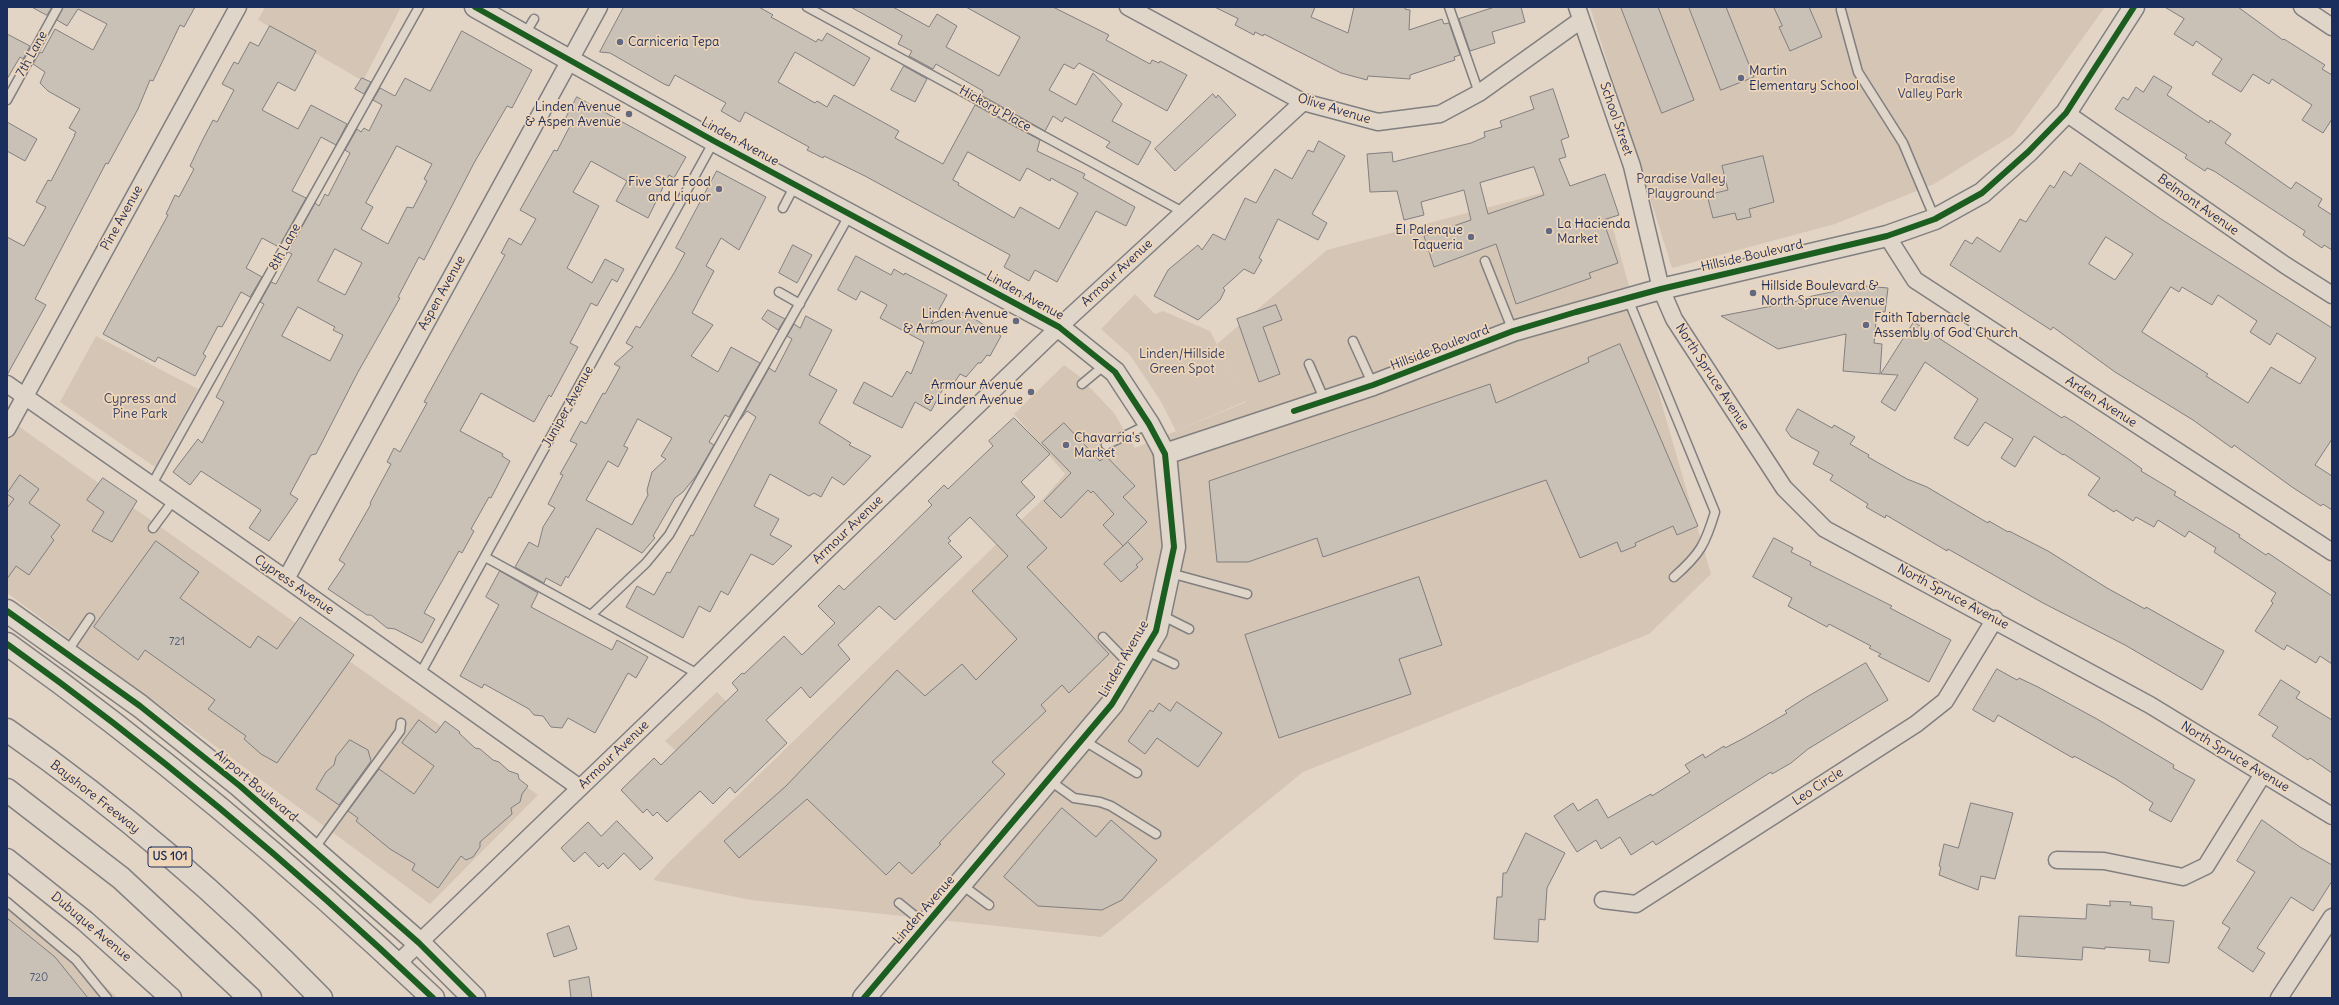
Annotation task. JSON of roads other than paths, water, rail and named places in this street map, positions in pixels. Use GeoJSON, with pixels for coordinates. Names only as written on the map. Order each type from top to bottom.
{"type":"FeatureCollection","features":[{"type":"Feature","properties":{"kind":"main road","name":"Linden Avenue"},"geometry":{"type":"LineString","coordinates":[[864,998],[1112,704],[1156,631],[1174,547],[1165,454]]}},
{"type":"Feature","properties":{"kind":"main road","name":"Airport Boulevard"},"geometry":{"type":"LineString","coordinates":[[7,611],[140,706],[192,746],[419,943],[474,998]]}},
{"type":"Feature","properties":{"kind":"main road"},"geometry":{"type":"LineString","coordinates":[[7,644],[78,696],[173,770],[268,849],[433,998]]}},
{"type":"Feature","properties":{"kind":"main road","name":"Bayshore Freeway"},"geometry":{"type":"LineString","coordinates":[[7,730],[87,789],[166,853],[277,952],[321,998]]}},
{"type":"Feature","properties":{"kind":"main road"},"geometry":{"type":"LineString","coordinates":[[7,790],[121,878],[250,998]]}},
{"type":"Feature","properties":{"kind":"street","name":"Pine Avenue"},"geometry":{"type":"LineString","coordinates":[[7,428],[238,7]]}},
{"type":"Feature","properties":{"kind":"street","name":"Linden Avenue"},"geometry":{"type":"LineString","coordinates":[[474,7],[529,27],[570,59],[714,141],[1059,327],[1115,372],[1149,424],[1165,454]]}},
{"type":"Feature","properties":{"kind":"street","name":"Aspen Avenue"},"geometry":{"type":"LineString","coordinates":[[286,579],[599,7]]}},
{"type":"Feature","properties":{"kind":"street","name":"Olive Avenue"},"geometry":{"type":"LineString","coordinates":[[1128,7],[1303,102],[1378,122],[1440,114],[1479,93],[1579,14]]}},
{"type":"Feature","properties":{"kind":"street","name":"Hillside Boulevard"},"geometry":{"type":"LineString","coordinates":[[1165,454],[1373,385],[1513,331],[1661,289],[1887,236],[1935,219],[1982,192],[2028,152],[2066,113],[2134,7]]}},
{"type":"Feature","properties":{"kind":"street"},"geometry":{"type":"LineString","coordinates":[[2302,7],[2332,27]]}},
{"type":"Feature","properties":{"kind":"street","name":"School Street"},"geometry":{"type":"LineString","coordinates":[[1579,14],[1632,166],[1661,289]]}},
{"type":"Feature","properties":{"kind":"street","name":"Armour Avenue"},"geometry":{"type":"LineString","coordinates":[[397,964],[1059,327],[1303,102]]}},
{"type":"Feature","properties":{"kind":"street","name":"Belmont Avenue"},"geometry":{"type":"LineString","coordinates":[[2066,113],[2285,265],[2332,294]]}},
{"type":"Feature","properties":{"kind":"street","name":"Arden Avenue"},"geometry":{"type":"LineString","coordinates":[[1887,236],[1915,280],[2332,552]]}},
{"type":"Feature","properties":{"kind":"street","name":"North Spruce Avenue"},"geometry":{"type":"LineString","coordinates":[[1661,289],[1674,319],[1784,488],[1825,529],[1995,619],[2150,705],[2332,816]]}},
{"type":"Feature","properties":{"kind":"street","name":"Cypress Avenue"},"geometry":{"type":"LineString","coordinates":[[7,384],[286,579],[580,788]]}},
{"type":"Feature","properties":{"kind":"street","name":"Leo Circle"},"geometry":{"type":"LineString","coordinates":[[1602,900],[1636,904],[1916,724],[1945,701],[1995,619]]}},
{"type":"Feature","properties":{"kind":"street"},"geometry":{"type":"LineString","coordinates":[[2057,860],[2104,861],[2183,877],[2206,866],[2263,774]]}},
{"type":"Feature","properties":{"kind":"street","name":"Dubuque Avenue"},"geometry":{"type":"LineString","coordinates":[[7,859],[91,926],[171,998]]}},
{"type":"Feature","properties":{"kind":"street"},"geometry":{"type":"LineString","coordinates":[[2279,998],[2332,917]]}},
{"type":"Feature","properties":{"kind":"lane","name":"7th Lane"},"geometry":{"type":"LineString","coordinates":[[7,100],[58,7]]}},
{"type":"Feature","properties":{"kind":"lane","name":"8th Lane"},"geometry":{"type":"LineString","coordinates":[[151,486],[419,7]]}},
{"type":"Feature","properties":{"kind":"lane","name":"Hickory Place"},"geometry":{"type":"LineString","coordinates":[[807,7],[1184,212]]}},
{"type":"Feature","properties":{"kind":"lane"},"geometry":{"type":"LineString","coordinates":[[1449,7],[1479,93]]}},
{"type":"Feature","properties":{"kind":"lane"},"geometry":{"type":"LineString","coordinates":[[1841,10],[1858,72],[1903,142],[1935,219]]}},
{"type":"Feature","properties":{"kind":"lane","name":"Juniper Avenue"},"geometry":{"type":"LineString","coordinates":[[420,674],[714,141]]}},
{"type":"Feature","properties":{"kind":"lane"},"geometry":{"type":"LineString","coordinates":[[783,208],[795,184]]}},
{"type":"Feature","properties":{"kind":"lane"},"geometry":{"type":"LineString","coordinates":[[591,615],[646,563],[669,536],[850,214]]}},
{"type":"Feature","properties":{"kind":"lane"},"geometry":{"type":"LineString","coordinates":[[1485,261],[1513,331]]}},
{"type":"Feature","properties":{"kind":"lane"},"geometry":{"type":"LineString","coordinates":[[778,292],[800,304]]}},
{"type":"Feature","properties":{"kind":"lane"},"geometry":{"type":"LineString","coordinates":[[1627,298],[1715,512],[1708,534],[1696,558],[1674,577]]}},
{"type":"Feature","properties":{"kind":"lane"},"geometry":{"type":"LineString","coordinates":[[1353,341],[1373,385]]}},
{"type":"Feature","properties":{"kind":"lane"},"geometry":{"type":"LineString","coordinates":[[1082,384],[1106,364]]}},
{"type":"Feature","properties":{"kind":"lane"},"geometry":{"type":"LineString","coordinates":[[1310,364],[1325,401]]}},
{"type":"Feature","properties":{"kind":"lane"},"geometry":{"type":"LineString","coordinates":[[1106,445],[1149,424]]}},
{"type":"Feature","properties":{"kind":"lane"},"geometry":{"type":"LineString","coordinates":[[153,528],[173,501]]}},
{"type":"Feature","properties":{"kind":"lane"},"geometry":{"type":"LineString","coordinates":[[485,557],[698,674]]}},
{"type":"Feature","properties":{"kind":"lane"},"geometry":{"type":"LineString","coordinates":[[1169,573],[1248,594]]}},
{"type":"Feature","properties":{"kind":"lane"},"geometry":{"type":"LineString","coordinates":[[1160,614],[1189,629]]}},
{"type":"Feature","properties":{"kind":"lane"},"geometry":{"type":"LineString","coordinates":[[66,653],[90,618]]}},
{"type":"Feature","properties":{"kind":"lane"},"geometry":{"type":"LineString","coordinates":[[1103,637],[1133,669]]}},
{"type":"Feature","properties":{"kind":"lane"},"geometry":{"type":"LineString","coordinates":[[1144,650],[1174,664]]}},
{"type":"Feature","properties":{"kind":"lane"},"geometry":{"type":"LineString","coordinates":[[313,850],[400,731],[401,723]]}},
{"type":"Feature","properties":{"kind":"lane"},"geometry":{"type":"LineString","coordinates":[[1082,740],[1137,773]]}},
{"type":"Feature","properties":{"kind":"lane"},"geometry":{"type":"LineString","coordinates":[[1049,780],[1074,798],[1100,802],[1111,806],[1156,834]]}},
{"type":"Feature","properties":{"kind":"lane"},"geometry":{"type":"LineString","coordinates":[[961,884],[989,905]]}},
{"type":"Feature","properties":{"kind":"lane"},"geometry":{"type":"LineString","coordinates":[[7,902],[76,960],[107,998]]}},
{"type":"Feature","properties":{"kind":"lane"},"geometry":{"type":"LineString","coordinates":[[899,903],[926,924]]}},
{"type":"Feature","properties":{"kind":"place","name":"Carniceria Tepa"},"geometry":{"type":"Point","coordinates":[620,42]}},
{"type":"Feature","properties":{"kind":"place","name":"Martin Elementary School"},"geometry":{"type":"Point","coordinates":[1741,78]}},
{"type":"Feature","properties":{"kind":"place","name":"Linden Avenue & Aspen Avenue"},"geometry":{"type":"Point","coordinates":[629,114]}},
{"type":"Feature","properties":{"kind":"place","name":"Five Star Food and Liquor"},"geometry":{"type":"Point","coordinates":[719,189]}},
{"type":"Feature","properties":{"kind":"place","name":"La Hacienda Market"},"geometry":{"type":"Point","coordinates":[1549,231]}},
{"type":"Feature","properties":{"kind":"place","name":"El Palenque Taqueria"},"geometry":{"type":"Point","coordinates":[1471,237]}},
{"type":"Feature","properties":{"kind":"place","name":"Hillside Boulevard & North Spruce Avenue"},"geometry":{"type":"Point","coordinates":[1753,293]}},
{"type":"Feature","properties":{"kind":"place","name":"Linden Avenue & Armour Avenue"},"geometry":{"type":"Point","coordinates":[1016,321]}},
{"type":"Feature","properties":{"kind":"place","name":"Faith Tabernacle Assembly of God Church"},"geometry":{"type":"Point","coordinates":[1866,325]}},
{"type":"Feature","properties":{"kind":"place","name":"Armour Avenue & Linden Avenue"},"geometry":{"type":"Point","coordinates":[1031,392]}},
{"type":"Feature","properties":{"kind":"place","name":"Chavarria's Market"},"geometry":{"type":"Point","coordinates":[1066,445]}},
{"type":"Feature","properties":{"kind":"park label","name":"Paradise Valley Park"},"geometry":{"type":"Point","coordinates":[1930,86]}},
{"type":"Feature","properties":{"kind":"park label","name":"Paradise Valley Playground"},"geometry":{"type":"Point","coordinates":[1681,186]}},
{"type":"Feature","properties":{"kind":"park label","name":"Linden/Hillside Green Spot"},"geometry":{"type":"Point","coordinates":[1182,362]}},
{"type":"Feature","properties":{"kind":"park label","name":"Cypress and Pine Park"},"geometry":{"type":"Point","coordinates":[140,406]}}]}
